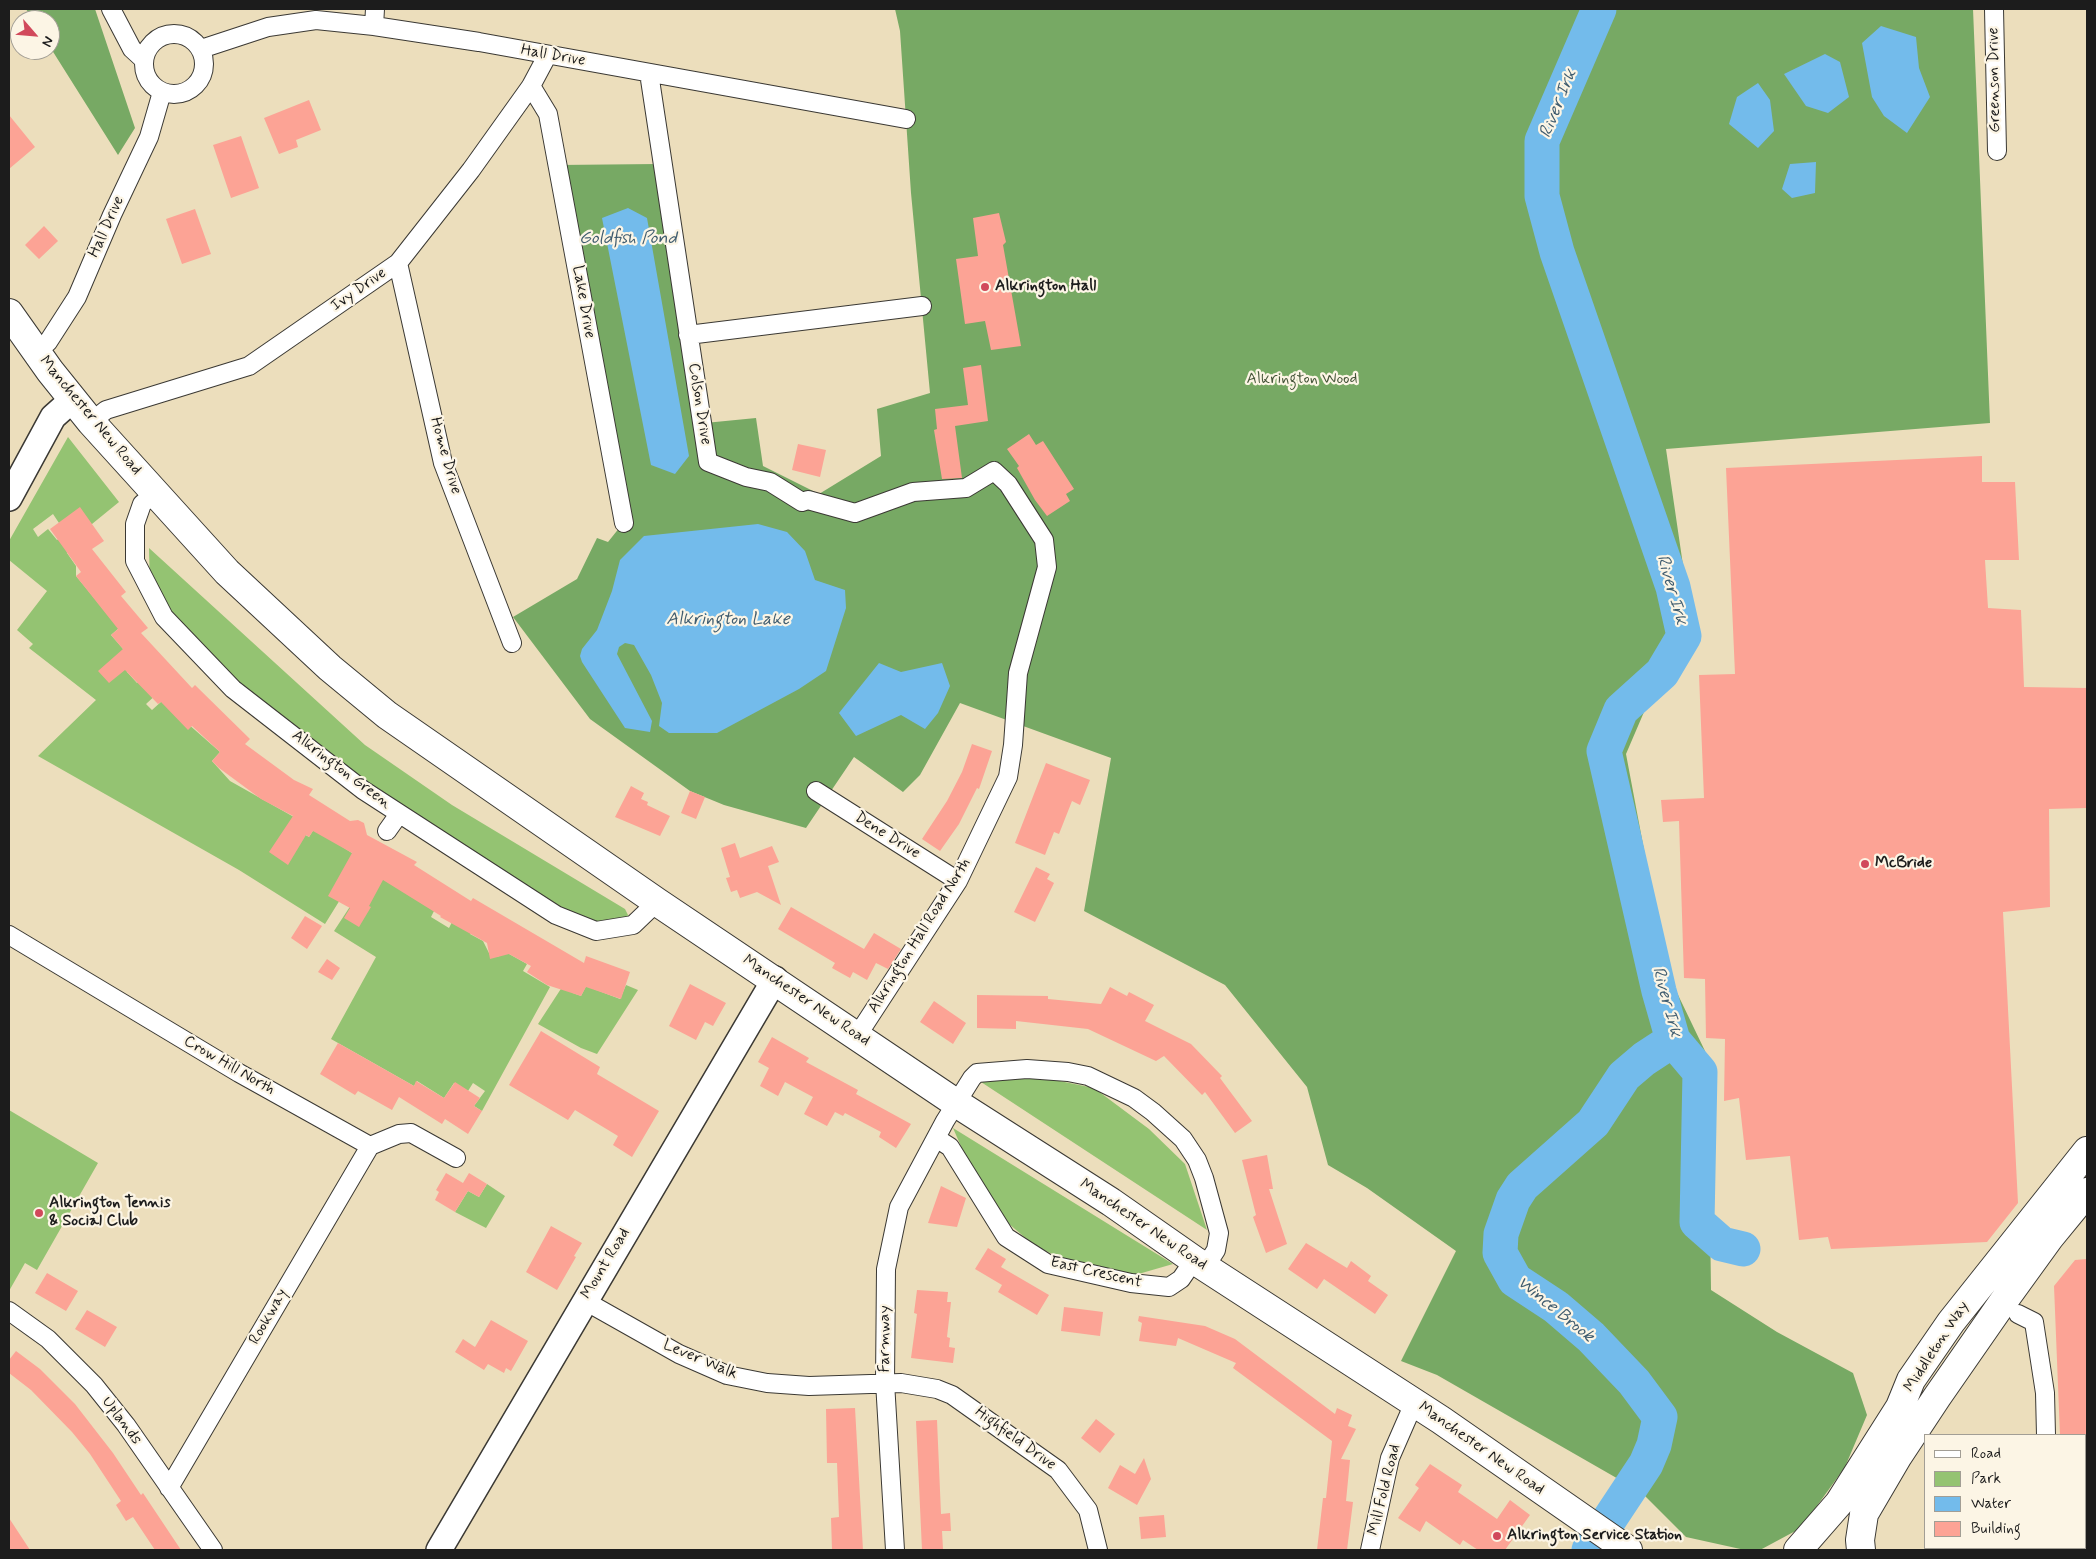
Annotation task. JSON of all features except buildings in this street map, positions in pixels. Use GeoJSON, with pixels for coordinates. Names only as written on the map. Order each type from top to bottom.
{"type":"FeatureCollection","features":[{"type":"Feature","properties":{"kind":"main road","name":"Manchester New Road"},"geometry":{"type":"LineString","coordinates":[[9,312],[72,400],[227,572],[330,668],[387,715],[657,902],[775,979],[956,1103],[1020,1142],[1199,1263],[1414,1403],[1612,1539]]}},
{"type":"Feature","properties":{"kind":"main road","name":"Middleton Way"},"geometry":{"type":"LineString","coordinates":[[1798,1550],[1839,1503],[1900,1407],[1911,1380],[1951,1322],[2087,1151]]}},
{"type":"Feature","properties":{"kind":"main road","name":"Middleton Way"},"geometry":{"type":"LineString","coordinates":[[1862,1535],[1936,1397],[2050,1237],[2087,1192]]}},
{"type":"Feature","properties":{"kind":"street"},"geometry":{"type":"LineString","coordinates":[[111,9],[132,49],[144,60]]}},
{"type":"Feature","properties":{"kind":"street","name":"Greenson Drive"},"geometry":{"type":"LineString","coordinates":[[1994,9],[1997,151]]}},
{"type":"Feature","properties":{"kind":"street","name":"Hall Drive"},"geometry":{"type":"LineString","coordinates":[[201,49],[268,27],[316,20],[374,17],[547,56],[906,119]]}},
{"type":"Feature","properties":{"kind":"street"},"geometry":{"type":"LineString","coordinates":[[165,35],[182,35],[189,38],[201,49],[205,68],[197,85],[181,94],[162,92],[147,79],[144,60],[151,44],[165,35]]}},
{"type":"Feature","properties":{"kind":"street","name":"Ivy Drive"},"geometry":{"type":"LineString","coordinates":[[91,422],[106,410],[249,366],[398,263],[472,170],[532,86],[547,56]]}},
{"type":"Feature","properties":{"kind":"street","name":"Colson Drive"},"geometry":{"type":"LineString","coordinates":[[649,73],[708,462],[746,477],[770,482],[802,502],[808,500],[856,513],[913,492],[966,488],[994,471]]}},
{"type":"Feature","properties":{"kind":"street","name":"Lake Drive"},"geometry":{"type":"LineString","coordinates":[[532,86],[548,114],[624,522]]}},
{"type":"Feature","properties":{"kind":"street","name":"Hall Drive"},"geometry":{"type":"LineString","coordinates":[[36,352],[48,342],[77,297],[112,215],[149,137],[162,92]]}},
{"type":"Feature","properties":{"kind":"street","name":"Home Drive"},"geometry":{"type":"LineString","coordinates":[[398,263],[443,463],[512,643]]}},
{"type":"Feature","properties":{"kind":"street"},"geometry":{"type":"LineString","coordinates":[[688,335],[922,306]]}},
{"type":"Feature","properties":{"kind":"street"},"geometry":{"type":"LineString","coordinates":[[9,498],[53,417],[72,400]]}},
{"type":"Feature","properties":{"kind":"street","name":"Alkrington Hall Road North"},"geometry":{"type":"LineString","coordinates":[[857,1036],[958,881],[1008,777],[1013,746],[1018,673],[1047,567],[1044,540],[1008,484],[994,471]]}},
{"type":"Feature","properties":{"kind":"street","name":"Alkrington Green"},"geometry":{"type":"LineString","coordinates":[[156,493],[142,504],[135,524],[134,561],[164,617],[234,689],[363,790],[556,915],[596,931],[633,925],[657,902]]}},
{"type":"Feature","properties":{"kind":"street","name":"Dene Drive"},"geometry":{"type":"LineString","coordinates":[[816,791],[958,881]]}},
{"type":"Feature","properties":{"kind":"street"},"geometry":{"type":"LineString","coordinates":[[387,831],[399,814]]}},
{"type":"Feature","properties":{"kind":"street","name":"Crow Hill North"},"geometry":{"type":"LineString","coordinates":[[9,935],[239,1073],[370,1146]]}},
{"type":"Feature","properties":{"kind":"street","name":"Mount Road"},"geometry":{"type":"LineString","coordinates":[[439,1550],[775,979]]}},
{"type":"Feature","properties":{"kind":"street","name":"East Crescent"},"geometry":{"type":"LineString","coordinates":[[936,1138],[950,1147],[1006,1237],[1048,1264],[1131,1284],[1169,1286],[1181,1280],[1216,1250],[1220,1234],[1196,1160],[1183,1139],[1134,1098],[1088,1076],[1068,1072],[1027,1069],[977,1073],[956,1103]]}},
{"type":"Feature","properties":{"kind":"street"},"geometry":{"type":"LineString","coordinates":[[936,1138],[956,1103]]}},
{"type":"Feature","properties":{"kind":"street"},"geometry":{"type":"LineString","coordinates":[[370,1146],[399,1134],[411,1133],[456,1158]]}},
{"type":"Feature","properties":{"kind":"street","name":"Farmway"},"geometry":{"type":"LineString","coordinates":[[895,1550],[885,1382],[886,1269],[899,1208],[936,1138]]}},
{"type":"Feature","properties":{"kind":"street","name":"Rookway"},"geometry":{"type":"LineString","coordinates":[[169,1488],[370,1146]]}},
{"type":"Feature","properties":{"kind":"street","name":"Lever Walk"},"geometry":{"type":"LineString","coordinates":[[585,1301],[679,1354],[727,1375],[767,1383],[809,1386],[885,1382]]}},
{"type":"Feature","properties":{"kind":"street","name":"Uplands"},"geometry":{"type":"LineString","coordinates":[[9,1311],[48,1339],[94,1385],[126,1425],[213,1550]]}},
{"type":"Feature","properties":{"kind":"street"},"geometry":{"type":"LineString","coordinates":[[2018,1314],[2034,1322],[2044,1393],[2046,1434]]}},
{"type":"Feature","properties":{"kind":"street","name":"Highfield Drive"},"geometry":{"type":"LineString","coordinates":[[885,1382],[937,1389],[952,1395],[1058,1470],[1088,1510],[1098,1550]]}},
{"type":"Feature","properties":{"kind":"street","name":"Mill Fold Road"},"geometry":{"type":"LineString","coordinates":[[1370,1550],[1390,1458],[1414,1403]]}},
{"type":"Feature","properties":{"kind":"green space"},"geometry":{"type":"Polygon","coordinates":[[[95,9],[135,128],[118,155],[58,60],[60,60],[60,10],[27,10],[95,9]]]}},
{"type":"Feature","properties":{"kind":"green space","name":"Alkrington Wood"},"geometry":{"type":"Polygon","coordinates":[[[895,9],[1973,9],[1990,423],[1666,449],[1684,572],[1694,613],[1689,654],[1644,712],[1626,754],[1667,972],[1705,1051],[1708,1073],[1711,1290],[1777,1332],[1853,1373],[1867,1415],[1845,1467],[1801,1528],[1760,1550],[1745,1550],[1686,1537],[1641,1492],[1437,1375],[1401,1361],[1456,1251],[1367,1188],[1328,1165],[1307,1087],[1225,985],[1084,911],[1111,758],[960,703],[920,775],[903,792],[854,757],[806,828],[724,805],[690,791],[590,719],[513,617],[577,579],[597,538],[608,542],[624,522],[558,165],[657,164],[705,423],[756,418],[763,466],[819,494],[881,456],[877,409],[930,393],[911,193],[900,31],[895,9]]]}},
{"type":"Feature","properties":{"kind":"green space"},"geometry":{"type":"Polygon","coordinates":[[[68,437],[119,502],[92,524],[59,523],[53,514],[33,529],[38,537],[48,529],[57,540],[65,534],[67,553],[76,566],[76,576],[119,628],[111,635],[136,664],[127,672],[137,683],[144,677],[159,692],[146,704],[152,710],[162,701],[220,752],[212,761],[230,781],[301,821],[302,833],[309,837],[314,829],[352,853],[356,874],[325,924],[239,870],[38,756],[96,700],[29,648],[33,644],[17,630],[47,591],[9,560],[9,541],[68,437]]]}},
{"type":"Feature","properties":{"kind":"green space"},"geometry":{"type":"Polygon","coordinates":[[[149,548],[365,745],[452,805],[625,909],[633,925],[596,931],[399,814],[216,670],[150,590],[149,548]]]}},
{"type":"Feature","properties":{"kind":"green space"},"geometry":{"type":"Polygon","coordinates":[[[385,877],[407,894],[441,897],[431,917],[449,928],[454,918],[472,929],[470,934],[483,941],[490,955],[498,957],[502,950],[527,964],[523,971],[550,987],[482,1111],[474,1106],[485,1091],[473,1083],[468,1091],[454,1083],[444,1098],[417,1081],[414,1086],[331,1039],[376,957],[334,931],[368,879],[385,877]]]}},
{"type":"Feature","properties":{"kind":"green space"},"geometry":{"type":"Polygon","coordinates":[[[566,981],[573,993],[581,996],[586,986],[620,999],[626,985],[638,990],[597,1054],[581,1048],[538,1024],[566,981]]]}},
{"type":"Feature","properties":{"kind":"green space"},"geometry":{"type":"Polygon","coordinates":[[[1030,1075],[1094,1088],[1149,1129],[1185,1164],[1207,1230],[981,1082],[1030,1075]]]}},
{"type":"Feature","properties":{"kind":"green space","name":"Alkrington Tennis & Social Club"},"geometry":{"type":"Polygon","coordinates":[[[9,1110],[98,1163],[37,1270],[25,1263],[9,1291],[9,1110]]]}},
{"type":"Feature","properties":{"kind":"green space"},"geometry":{"type":"Polygon","coordinates":[[[953,1128],[1173,1264],[1128,1277],[1072,1263],[1035,1246],[1009,1224],[970,1167],[953,1128]]]}},
{"type":"Feature","properties":{"kind":"green space"},"geometry":{"type":"Polygon","coordinates":[[[487,1184],[505,1196],[486,1228],[455,1212],[468,1191],[479,1197],[487,1184]]]}},
{"type":"Feature","properties":{"kind":"water"},"geometry":{"type":"Polygon","coordinates":[[[1881,26],[1916,37],[1919,68],[1930,97],[1907,133],[1884,116],[1872,97],[1862,43],[1881,26]]]}},
{"type":"Feature","properties":{"kind":"water"},"geometry":{"type":"Polygon","coordinates":[[[1825,54],[1840,62],[1849,97],[1828,113],[1806,106],[1784,74],[1825,54]]]}},
{"type":"Feature","properties":{"kind":"water"},"geometry":{"type":"Polygon","coordinates":[[[1758,83],[1770,100],[1774,131],[1758,148],[1729,124],[1737,97],[1758,83]]]}},
{"type":"Feature","properties":{"kind":"water"},"geometry":{"type":"Polygon","coordinates":[[[1816,162],[1815,193],[1792,198],[1782,189],[1790,164],[1816,162]]]}},
{"type":"Feature","properties":{"kind":"water","name":"Goldfish Pond"},"geometry":{"type":"Polygon","coordinates":[[[628,208],[647,218],[689,456],[675,474],[651,465],[602,218],[628,208]]]}},
{"type":"Feature","properties":{"kind":"water","name":"Alkrington Lake"},"geometry":{"type":"Polygon","coordinates":[[[758,524],[787,532],[805,551],[815,580],[845,590],[846,608],[826,671],[799,689],[717,733],[669,733],[659,726],[662,703],[651,675],[634,645],[625,643],[619,647],[617,654],[652,721],[650,732],[625,728],[580,656],[582,649],[597,630],[612,591],[620,560],[644,536],[758,524]]]}},
{"type":"Feature","properties":{"kind":"water"},"geometry":{"type":"Polygon","coordinates":[[[879,663],[901,672],[942,663],[950,686],[938,713],[925,729],[901,715],[856,736],[839,713],[879,663]]]}},
{"type":"Feature","properties":{"kind":"waterway","name":"River Irk"},"geometry":{"type":"LineString","coordinates":[[1599,9],[1542,141],[1542,196],[1557,252],[1673,587],[1684,636],[1662,673],[1621,710],[1604,751],[1659,991],[1673,1040],[1700,1072],[1697,1222],[1722,1244],[1743,1249]]}},
{"type":"Feature","properties":{"kind":"waterway","name":"Wince Brook"},"geometry":{"type":"LineString","coordinates":[[1589,1550],[1646,1464],[1654,1445],[1660,1417],[1634,1382],[1591,1337],[1556,1307],[1515,1280],[1500,1253],[1501,1234],[1513,1200],[1522,1186],[1593,1123],[1624,1076],[1644,1059],[1673,1040]]}},
{"type":"Feature","properties":{"kind":"place","name":"Alkrington Hall"},"geometry":{"type":"Point","coordinates":[985,287]}},
{"type":"Feature","properties":{"kind":"place","name":"McBride"},"geometry":{"type":"Point","coordinates":[1865,864]}},
{"type":"Feature","properties":{"kind":"place","name":"Alkrington Tennis & Social Club"},"geometry":{"type":"Point","coordinates":[39,1213]}},
{"type":"Feature","properties":{"kind":"place","name":"Alkrington Service Station"},"geometry":{"type":"Point","coordinates":[1497,1536]}}]}
